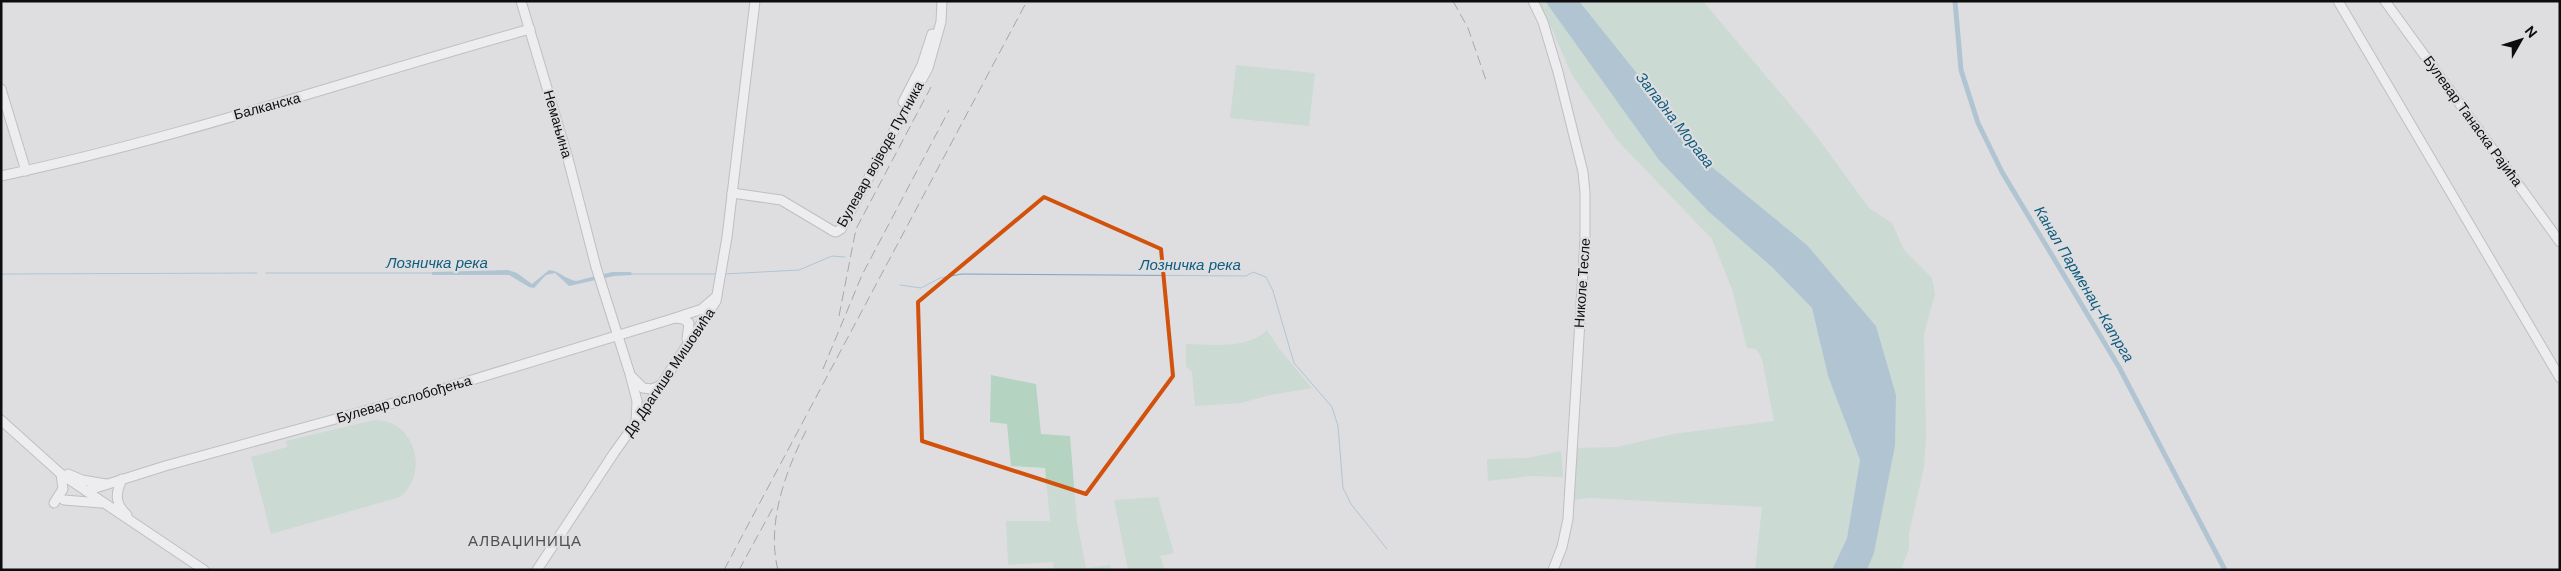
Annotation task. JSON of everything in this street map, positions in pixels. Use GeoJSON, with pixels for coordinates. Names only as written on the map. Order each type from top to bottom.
{"type":"FeatureCollection","features":[{"type":"Feature","properties":{"kind":"main road","name":"Немањина"},"geometry":{"type":"LineString","coordinates":[[521,1],[612,321],[618,334],[630,374],[637,401],[636,423]]}},
{"type":"Feature","properties":{"kind":"main road","name":"Др Драгише Мишовића"},"geometry":{"type":"LineString","coordinates":[[537,570],[636,423],[686,344],[714,305],[721,274],[732,194],[755,1]]}},
{"type":"Feature","properties":{"kind":"main road","name":"Булевар војводе Путника"},"geometry":{"type":"LineString","coordinates":[[937,1],[931,40],[922,65],[833,231],[841,230],[928,68],[941,22],[942,1]]}},
{"type":"Feature","properties":{"kind":"main road","name":"Николе Тесле"},"geometry":{"type":"LineString","coordinates":[[1533,1],[1543,22],[1558,72],[1580,158],[1585,193],[1585,238],[1568,519],[1562,547],[1553,570]]}},
{"type":"Feature","properties":{"kind":"main road"},"geometry":{"type":"LineString","coordinates":[[2338,1],[2560,378]]}},
{"type":"Feature","properties":{"kind":"main road","name":"Булевар Танаска Рајића"},"geometry":{"type":"LineString","coordinates":[[2385,1],[2560,242]]}},
{"type":"Feature","properties":{"kind":"main road","name":"Балканска"},"geometry":{"type":"LineString","coordinates":[[1,176],[280,103],[530,29]]}},
{"type":"Feature","properties":{"kind":"main road"},"geometry":{"type":"LineString","coordinates":[[1,89],[26,171]]}},
{"type":"Feature","properties":{"kind":"main road"},"geometry":{"type":"LineString","coordinates":[[732,194],[781,200],[833,231]]}},
{"type":"Feature","properties":{"kind":"main road","name":"Немањина"},"geometry":{"type":"LineString","coordinates":[[592,248],[604,277],[618,322],[624,328],[632,330]]}},
{"type":"Feature","properties":{"kind":"main road","name":"Булевар ослобођења"},"geometry":{"type":"LineString","coordinates":[[86,491],[122,479],[426,394],[675,318],[702,309],[717,296]]}},
{"type":"Feature","properties":{"kind":"main road"},"geometry":{"type":"LineString","coordinates":[[675,318],[683,319],[689,324],[686,344]]}},
{"type":"Feature","properties":{"kind":"main road"},"geometry":{"type":"LineString","coordinates":[[601,340],[610,332],[612,321]]}},
{"type":"Feature","properties":{"kind":"main road"},"geometry":{"type":"LineString","coordinates":[[623,351],[626,337],[632,330]]}},
{"type":"Feature","properties":{"kind":"main road"},"geometry":{"type":"LineString","coordinates":[[601,340],[616,343],[623,351]]}},
{"type":"Feature","properties":{"kind":"main road"},"geometry":{"type":"LineString","coordinates":[[630,374],[643,388],[652,389],[661,385]]}},
{"type":"Feature","properties":{"kind":"main road"},"geometry":{"type":"LineString","coordinates":[[1,420],[59,472],[102,503],[204,570]]}},
{"type":"Feature","properties":{"kind":"main road"},"geometry":{"type":"LineString","coordinates":[[59,472],[82,480],[106,484]]}},
{"type":"Feature","properties":{"kind":"main road"},"geometry":{"type":"LineString","coordinates":[[54,503],[63,490],[59,472]]}},
{"type":"Feature","properties":{"kind":"main road"},"geometry":{"type":"LineString","coordinates":[[122,479],[117,492],[118,503],[133,523]]}},
{"type":"Feature","properties":{"kind":"main road"},"geometry":{"type":"LineString","coordinates":[[64,500],[102,503]]}},
{"type":"Feature","properties":{"kind":"highlighted area"},"geometry":{"type":"Polygon","coordinates":[[[1044,197],[1161,249],[1173,376],[1086,494],[922,441],[918,302],[1044,197]]]}},
{"type":"Feature","properties":{"kind":"green space"},"geometry":{"type":"Polygon","coordinates":[[[1534,1],[1545,1],[1659,160],[1708,211],[1773,268],[1812,308],[1828,376],[1860,460],[1847,538],[1832,570],[1755,570],[1762,507],[1591,498],[1573,500],[1574,448],[1617,447],[1673,434],[1774,421],[1762,359],[1756,349],[1747,348],[1732,289],[1712,239],[1617,140],[1572,75],[1551,27],[1534,1]]]}},
{"type":"Feature","properties":{"kind":"green space"},"geometry":{"type":"Polygon","coordinates":[[[1579,1],[1703,1],[1818,138],[1869,208],[1892,223],[1904,250],[1932,278],[1935,294],[1924,334],[1926,436],[1924,467],[1909,533],[1909,549],[1901,570],[1867,570],[1874,553],[1895,446],[1896,395],[1876,326],[1807,245],[1712,167],[1579,1]]]}},
{"type":"Feature","properties":{"kind":"green space"},"geometry":{"type":"Polygon","coordinates":[[[1236,65],[1315,73],[1309,126],[1230,118],[1236,65]]]}},
{"type":"Feature","properties":{"kind":"green space"},"geometry":{"type":"Polygon","coordinates":[[[1267,330],[1280,350],[1312,388],[1270,395],[1241,403],[1195,406],[1192,372],[1186,366],[1186,344],[1218,345],[1240,343],[1250,341],[1267,330]]]}},
{"type":"Feature","properties":{"kind":"green space"},"geometry":{"type":"Polygon","coordinates":[[[991,375],[1036,384],[1041,434],[1070,436],[1077,522],[1086,568],[1110,565],[1111,570],[1054,570],[1053,562],[1008,565],[1006,521],[1050,521],[1045,468],[1011,466],[1007,424],[990,422],[991,375]]]}},
{"type":"Feature","properties":{"kind":"green space"},"geometry":{"type":"Polygon","coordinates":[[[374,420],[388,422],[400,428],[414,449],[416,462],[414,475],[409,487],[400,497],[271,534],[251,457],[287,447],[286,441],[374,420]]]}},
{"type":"Feature","properties":{"kind":"green space"},"geometry":{"type":"Polygon","coordinates":[[[1561,451],[1563,477],[1531,476],[1488,481],[1487,459],[1527,458],[1561,451]]]}},
{"type":"Feature","properties":{"kind":"green space"},"geometry":{"type":"Polygon","coordinates":[[[1158,497],[1174,553],[1160,556],[1165,570],[1128,570],[1114,500],[1158,497]]]}},
{"type":"Feature","properties":{"kind":"water"},"geometry":{"type":"Polygon","coordinates":[[[1545,1],[1579,1],[1712,167],[1807,245],[1876,326],[1896,395],[1895,446],[1874,553],[1867,570],[1832,570],[1847,538],[1860,460],[1828,376],[1812,308],[1773,268],[1708,211],[1659,160],[1545,1]]]}},
{"type":"Feature","properties":{"kind":"water"},"geometry":{"type":"Polygon","coordinates":[[[508,270],[517,273],[532,284],[549,270],[576,281],[612,272],[631,272],[632,275],[614,276],[569,286],[555,273],[546,275],[534,288],[509,275],[432,275],[432,272],[508,270]]]}},
{"type":"Feature","properties":{"kind":"waterway","name":"Канал Парменац-Катрга"},"geometry":{"type":"LineString","coordinates":[[1955,1],[1961,70],[1978,123],[2002,172],[2119,367],[2225,570]]}},
{"type":"Feature","properties":{"kind":"waterway","name":"Лозничка река"},"geometry":{"type":"LineString","coordinates":[[724,274],[799,270],[832,256],[845,257]]}},
{"type":"Feature","properties":{"kind":"waterway","name":"Лозничка река"},"geometry":{"type":"LineString","coordinates":[[900,285],[921,288],[940,278],[962,274],[1246,276],[1253,272],[1266,277],[1273,291],[1294,363],[1332,407],[1338,426],[1343,488],[1351,504],[1387,549]]}},
{"type":"Feature","properties":{"kind":"waterway","name":"Лозничка река"},"geometry":{"type":"LineString","coordinates":[[1,274],[257,273]]}},
{"type":"Feature","properties":{"kind":"waterway","name":"Лозничка река"},"geometry":{"type":"LineString","coordinates":[[266,273],[432,273]]}},
{"type":"Feature","properties":{"kind":"waterway","name":"Лозничка река"},"geometry":{"type":"LineString","coordinates":[[631,274],[717,274]]}},
{"type":"Feature","properties":{"kind":"railway"},"geometry":{"type":"LineString","coordinates":[[724,570],[1027,1]]}},
{"type":"Feature","properties":{"kind":"railway"},"geometry":{"type":"LineString","coordinates":[[1453,1],[1468,28],[1487,83]]}},
{"type":"Feature","properties":{"kind":"railway"},"geometry":{"type":"LineString","coordinates":[[839,316],[856,229],[931,87]]}},
{"type":"Feature","properties":{"kind":"railway"},"geometry":{"type":"LineString","coordinates":[[823,369],[862,275],[949,110]]}},
{"type":"Feature","properties":{"kind":"railway"},"geometry":{"type":"LineString","coordinates":[[778,570],[775,552],[776,515],[792,460],[808,427]]}},
{"type":"Feature","properties":{"kind":"railway"},"geometry":{"type":"LineString","coordinates":[[739,570],[775,504]]}},
{"type":"Feature","properties":{"kind":"district","name":"АЛВАЏИНИЦА"},"geometry":{"type":"Point","coordinates":[525,541]}},
{"type":"Feature","properties":{"kind":"water label","name":"Западна Морава"},"geometry":{"type":"Point","coordinates":[1675,120]}}]}
